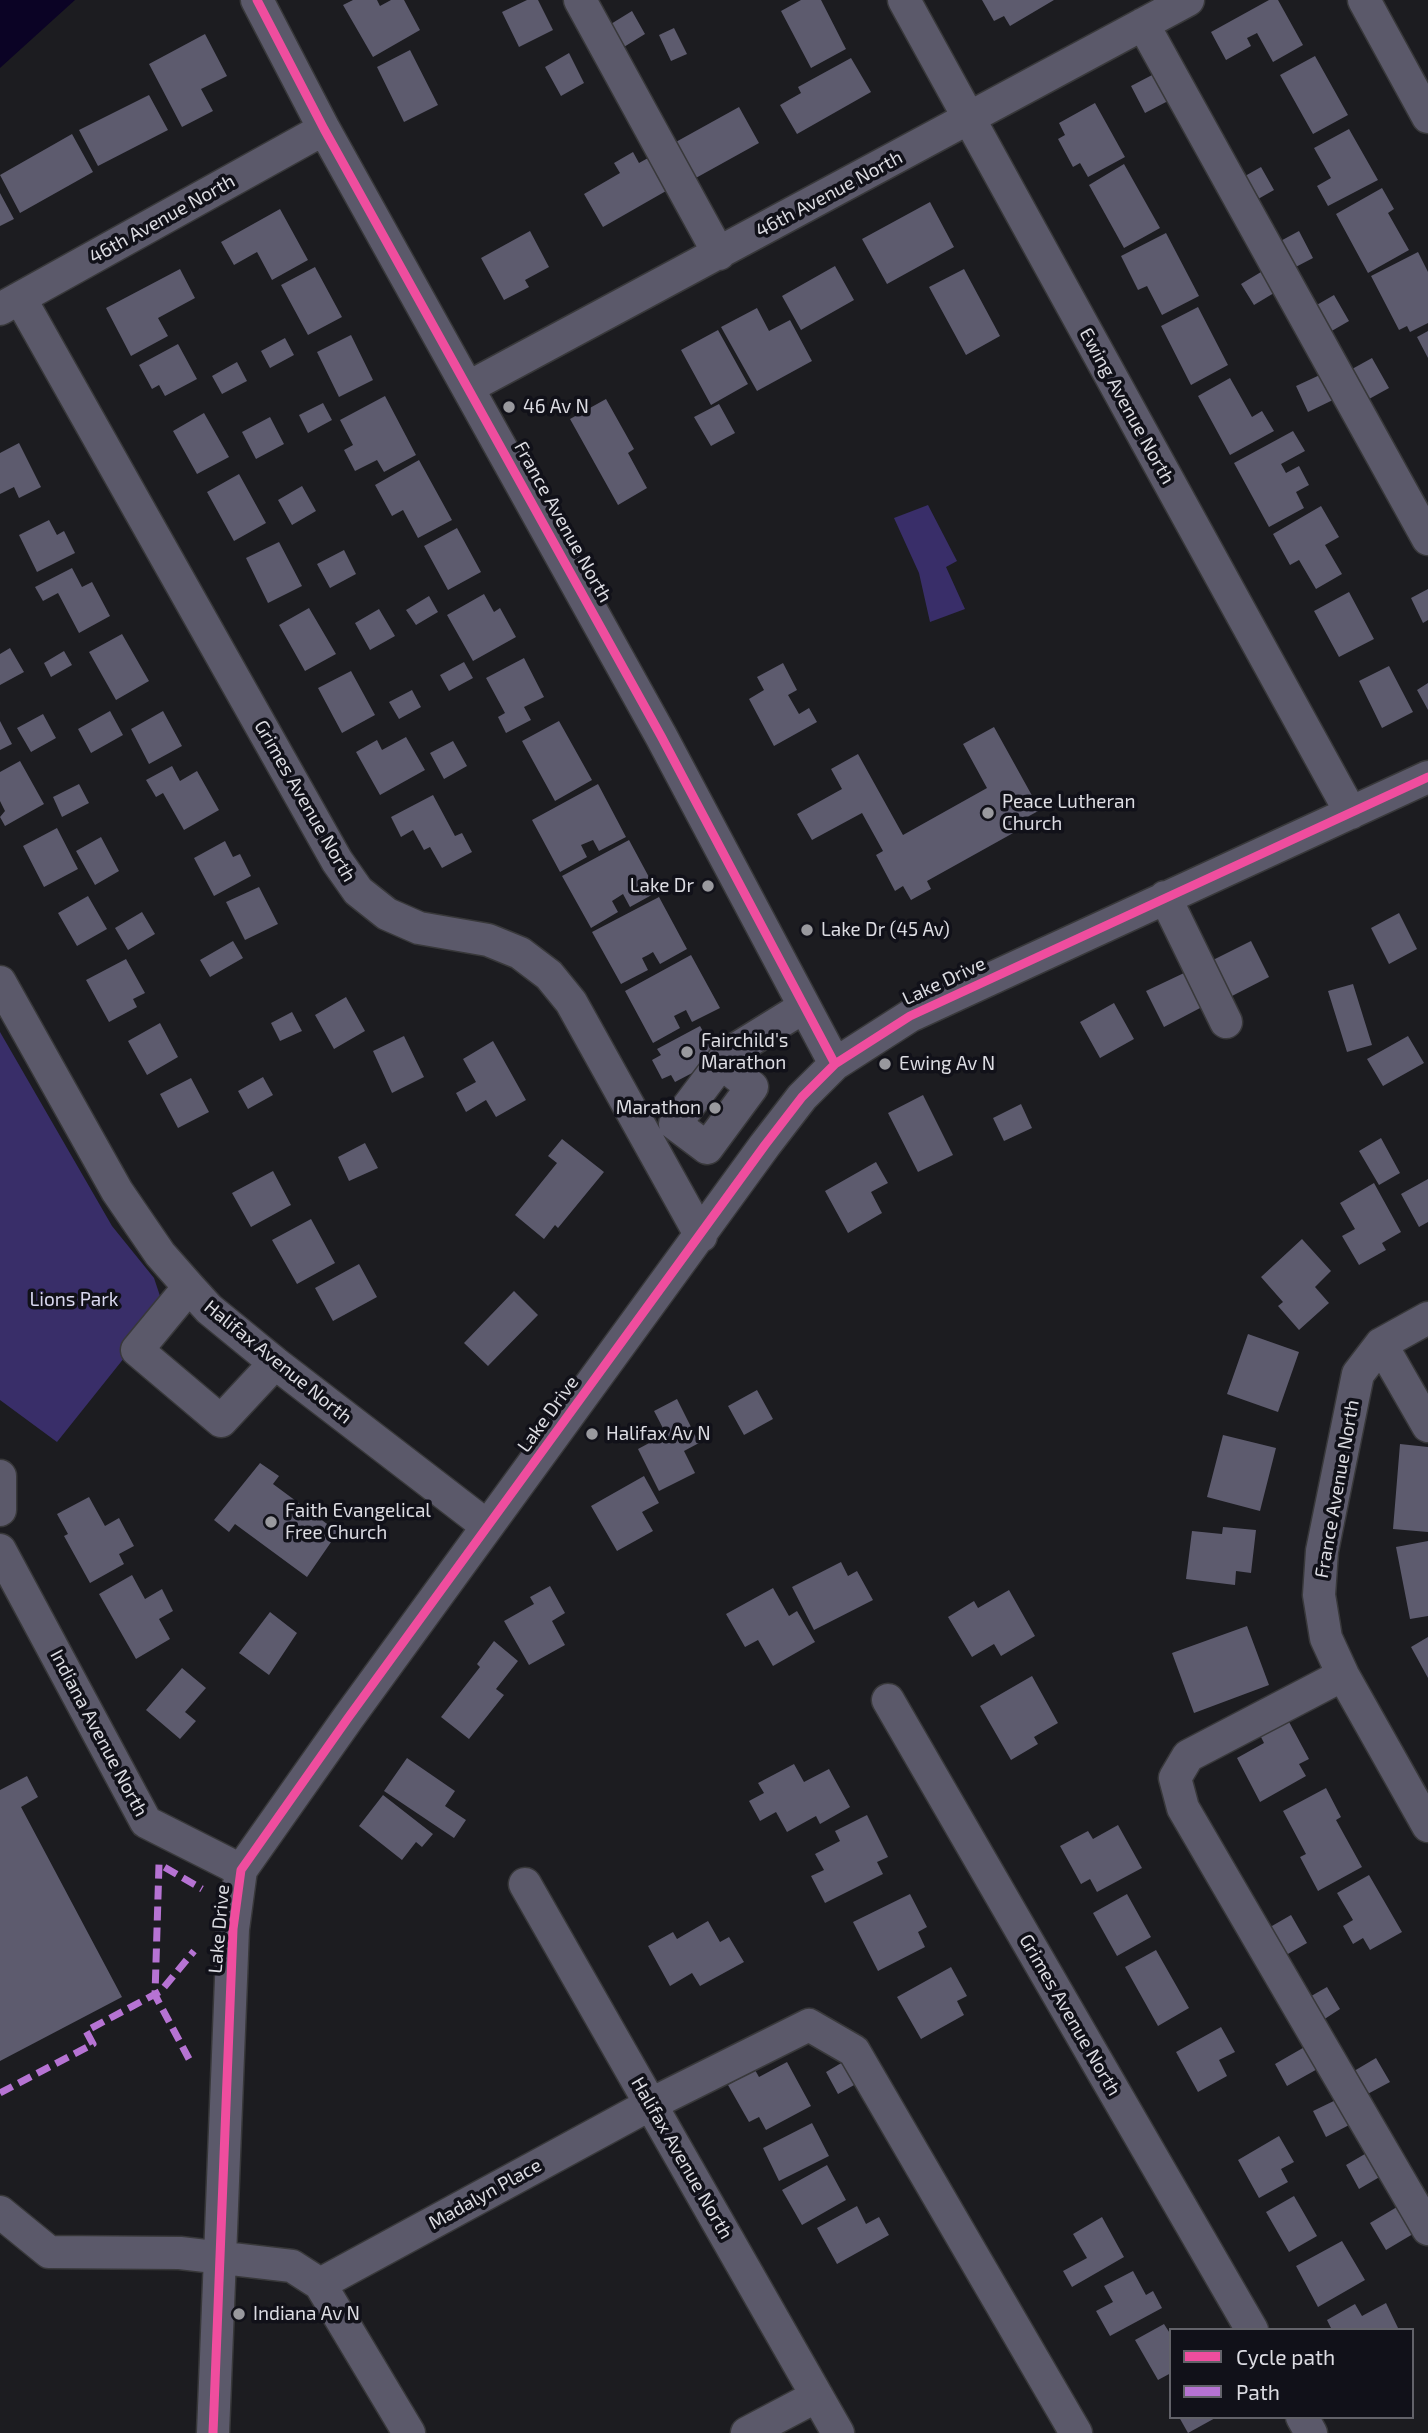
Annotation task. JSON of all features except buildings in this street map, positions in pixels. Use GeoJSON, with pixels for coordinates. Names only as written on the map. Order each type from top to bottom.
{"type":"FeatureCollection","features":[{"type":"Feature","properties":{"kind":"street","name":"France Avenue North"},"geometry":{"type":"LineString","coordinates":[[257,0],[324,130],[661,736],[835,1064]]}},
{"type":"Feature","properties":{"kind":"street"},"geometry":{"type":"LineString","coordinates":[[580,0],[719,254]]}},
{"type":"Feature","properties":{"kind":"street","name":"Ewing Avenue North"},"geometry":{"type":"LineString","coordinates":[[904,0],[1350,813]]}},
{"type":"Feature","properties":{"kind":"street","name":"46th Avenue North"},"geometry":{"type":"LineString","coordinates":[[469,387],[1188,0]]}},
{"type":"Feature","properties":{"kind":"street"},"geometry":{"type":"LineString","coordinates":[[1364,0],[1428,117]]}},
{"type":"Feature","properties":{"kind":"street"},"geometry":{"type":"LineString","coordinates":[[1143,24],[1428,539]]}},
{"type":"Feature","properties":{"kind":"street","name":"46th Avenue North"},"geometry":{"type":"LineString","coordinates":[[10,304],[324,130]]}},
{"type":"Feature","properties":{"kind":"street","name":"Grimes Avenue North"},"geometry":{"type":"LineString","coordinates":[[10,304],[337,861],[358,891],[387,914],[419,928],[488,940],[520,953],[549,975],[571,1002],[701,1236]]}},
{"type":"Feature","properties":{"kind":"street","name":"Lake Drive"},"geometry":{"type":"LineString","coordinates":[[213,2433],[233,1929],[242,1870],[487,1526],[701,1236],[765,1144],[802,1097],[835,1064],[910,1016],[1428,777]]}},
{"type":"Feature","properties":{"kind":"street"},"geometry":{"type":"LineString","coordinates":[[1165,897],[1226,1022]]}},
{"type":"Feature","properties":{"kind":"street","name":"Halifax Avenue North"},"geometry":{"type":"LineString","coordinates":[[0,982],[117,1191],[160,1254],[188,1287],[209,1309],[275,1363],[487,1526]]}},
{"type":"Feature","properties":{"kind":"street"},"geometry":{"type":"LineString","coordinates":[[714,1105],[721,1063],[728,1054],[804,1007]]}},
{"type":"Feature","properties":{"kind":"street"},"geometry":{"type":"LineString","coordinates":[[649,1144],[675,1124],[714,1105]]}},
{"type":"Feature","properties":{"kind":"street"},"geometry":{"type":"LineString","coordinates":[[714,1105],[765,1144]]}},
{"type":"Feature","properties":{"kind":"street"},"geometry":{"type":"LineString","coordinates":[[188,1287],[137,1350],[221,1421],[275,1363]]}},
{"type":"Feature","properties":{"kind":"street"},"geometry":{"type":"LineString","coordinates":[[1428,1318],[1381,1344],[1428,1426]]}},
{"type":"Feature","properties":{"kind":"street","name":"France Avenue North"},"geometry":{"type":"LineString","coordinates":[[1381,1344],[1358,1374],[1322,1551],[1319,1595],[1326,1638],[1343,1675],[1428,1826]]}},
{"type":"Feature","properties":{"kind":"street"},"geometry":{"type":"LineString","coordinates":[[0,1476],[0,1510]]}},
{"type":"Feature","properties":{"kind":"street","name":"Indiana Avenue North"},"geometry":{"type":"LineString","coordinates":[[0,1550],[146,1822],[242,1870]]}},
{"type":"Feature","properties":{"kind":"street"},"geometry":{"type":"LineString","coordinates":[[1343,1675],[1188,1756],[1175,1778],[1183,1808],[1428,2229]]}},
{"type":"Feature","properties":{"kind":"street","name":"Grimes Avenue North"},"geometry":{"type":"LineString","coordinates":[[888,1700],[1251,2328]]}},
{"type":"Feature","properties":{"kind":"street","name":"Halifax Avenue North"},"geometry":{"type":"LineString","coordinates":[[525,1884],[838,2433]]}},
{"type":"Feature","properties":{"kind":"street","name":"Madalyn Place"},"geometry":{"type":"LineString","coordinates":[[320,2284],[651,2104],[809,2025],[854,2051],[1076,2433]]}},
{"type":"Feature","properties":{"kind":"street"},"geometry":{"type":"LineString","coordinates":[[0,2212],[49,2252],[220,2257],[292,2266],[320,2284],[409,2433]]}},
{"type":"Feature","properties":{"kind":"street"},"geometry":{"type":"LineString","coordinates":[[747,2433],[817,2396]]}},
{"type":"Feature","properties":{"kind":"green space"},"geometry":{"type":"Polygon","coordinates":[[[928,505],[957,561],[946,567],[965,609],[930,622],[919,573],[894,518],[928,505]]]}},
{"type":"Feature","properties":{"kind":"green space","name":"Lions Park"},"geometry":{"type":"Polygon","coordinates":[[[0,1032],[112,1226],[154,1278],[164,1308],[57,1442],[0,1400],[0,1032]]]}},
{"type":"Feature","properties":{"kind":"shaded area"},"geometry":{"type":"Polygon","coordinates":[[[0,0],[75,0],[0,68],[0,0]]]}},
{"type":"Feature","properties":{"kind":"marked path"},"geometry":{"type":"LineString","coordinates":[[189,2059],[155,1995],[159,1864],[202,1889]]}},
{"type":"Feature","properties":{"kind":"marked path"},"geometry":{"type":"LineString","coordinates":[[0,2093],[93,2044],[86,2031],[161,1991],[194,1951]]}},
{"type":"Feature","properties":{"kind":"cycle path"},"geometry":{"type":"LineString","coordinates":[[257,0],[324,129],[661,736],[835,1064]]}},
{"type":"Feature","properties":{"kind":"cycle path"},"geometry":{"type":"LineString","coordinates":[[213,2433],[233,1929],[241,1870],[348,1718],[765,1145],[802,1097],[835,1064],[910,1016],[1428,777]]}},
{"type":"Feature","properties":{"kind":"place","name":"46 Av N"},"geometry":{"type":"Point","coordinates":[509,407]}},
{"type":"Feature","properties":{"kind":"place","name":"Peace Lutheran Church"},"geometry":{"type":"Point","coordinates":[988,813]}},
{"type":"Feature","properties":{"kind":"place","name":"Lake Dr"},"geometry":{"type":"Point","coordinates":[708,886]}},
{"type":"Feature","properties":{"kind":"place","name":"Lake Dr (45 Av)"},"geometry":{"type":"Point","coordinates":[807,930]}},
{"type":"Feature","properties":{"kind":"place","name":"Fairchild's Marathon"},"geometry":{"type":"Point","coordinates":[687,1052]}},
{"type":"Feature","properties":{"kind":"place","name":"Ewing Av N"},"geometry":{"type":"Point","coordinates":[885,1064]}},
{"type":"Feature","properties":{"kind":"place","name":"Marathon"},"geometry":{"type":"Point","coordinates":[715,1108]}},
{"type":"Feature","properties":{"kind":"place","name":"Halifax Av N"},"geometry":{"type":"Point","coordinates":[592,1434]}},
{"type":"Feature","properties":{"kind":"place","name":"Faith Evangelical Free Church"},"geometry":{"type":"Point","coordinates":[271,1522]}},
{"type":"Feature","properties":{"kind":"place","name":"Indiana Av N"},"geometry":{"type":"Point","coordinates":[239,2314]}}]}
